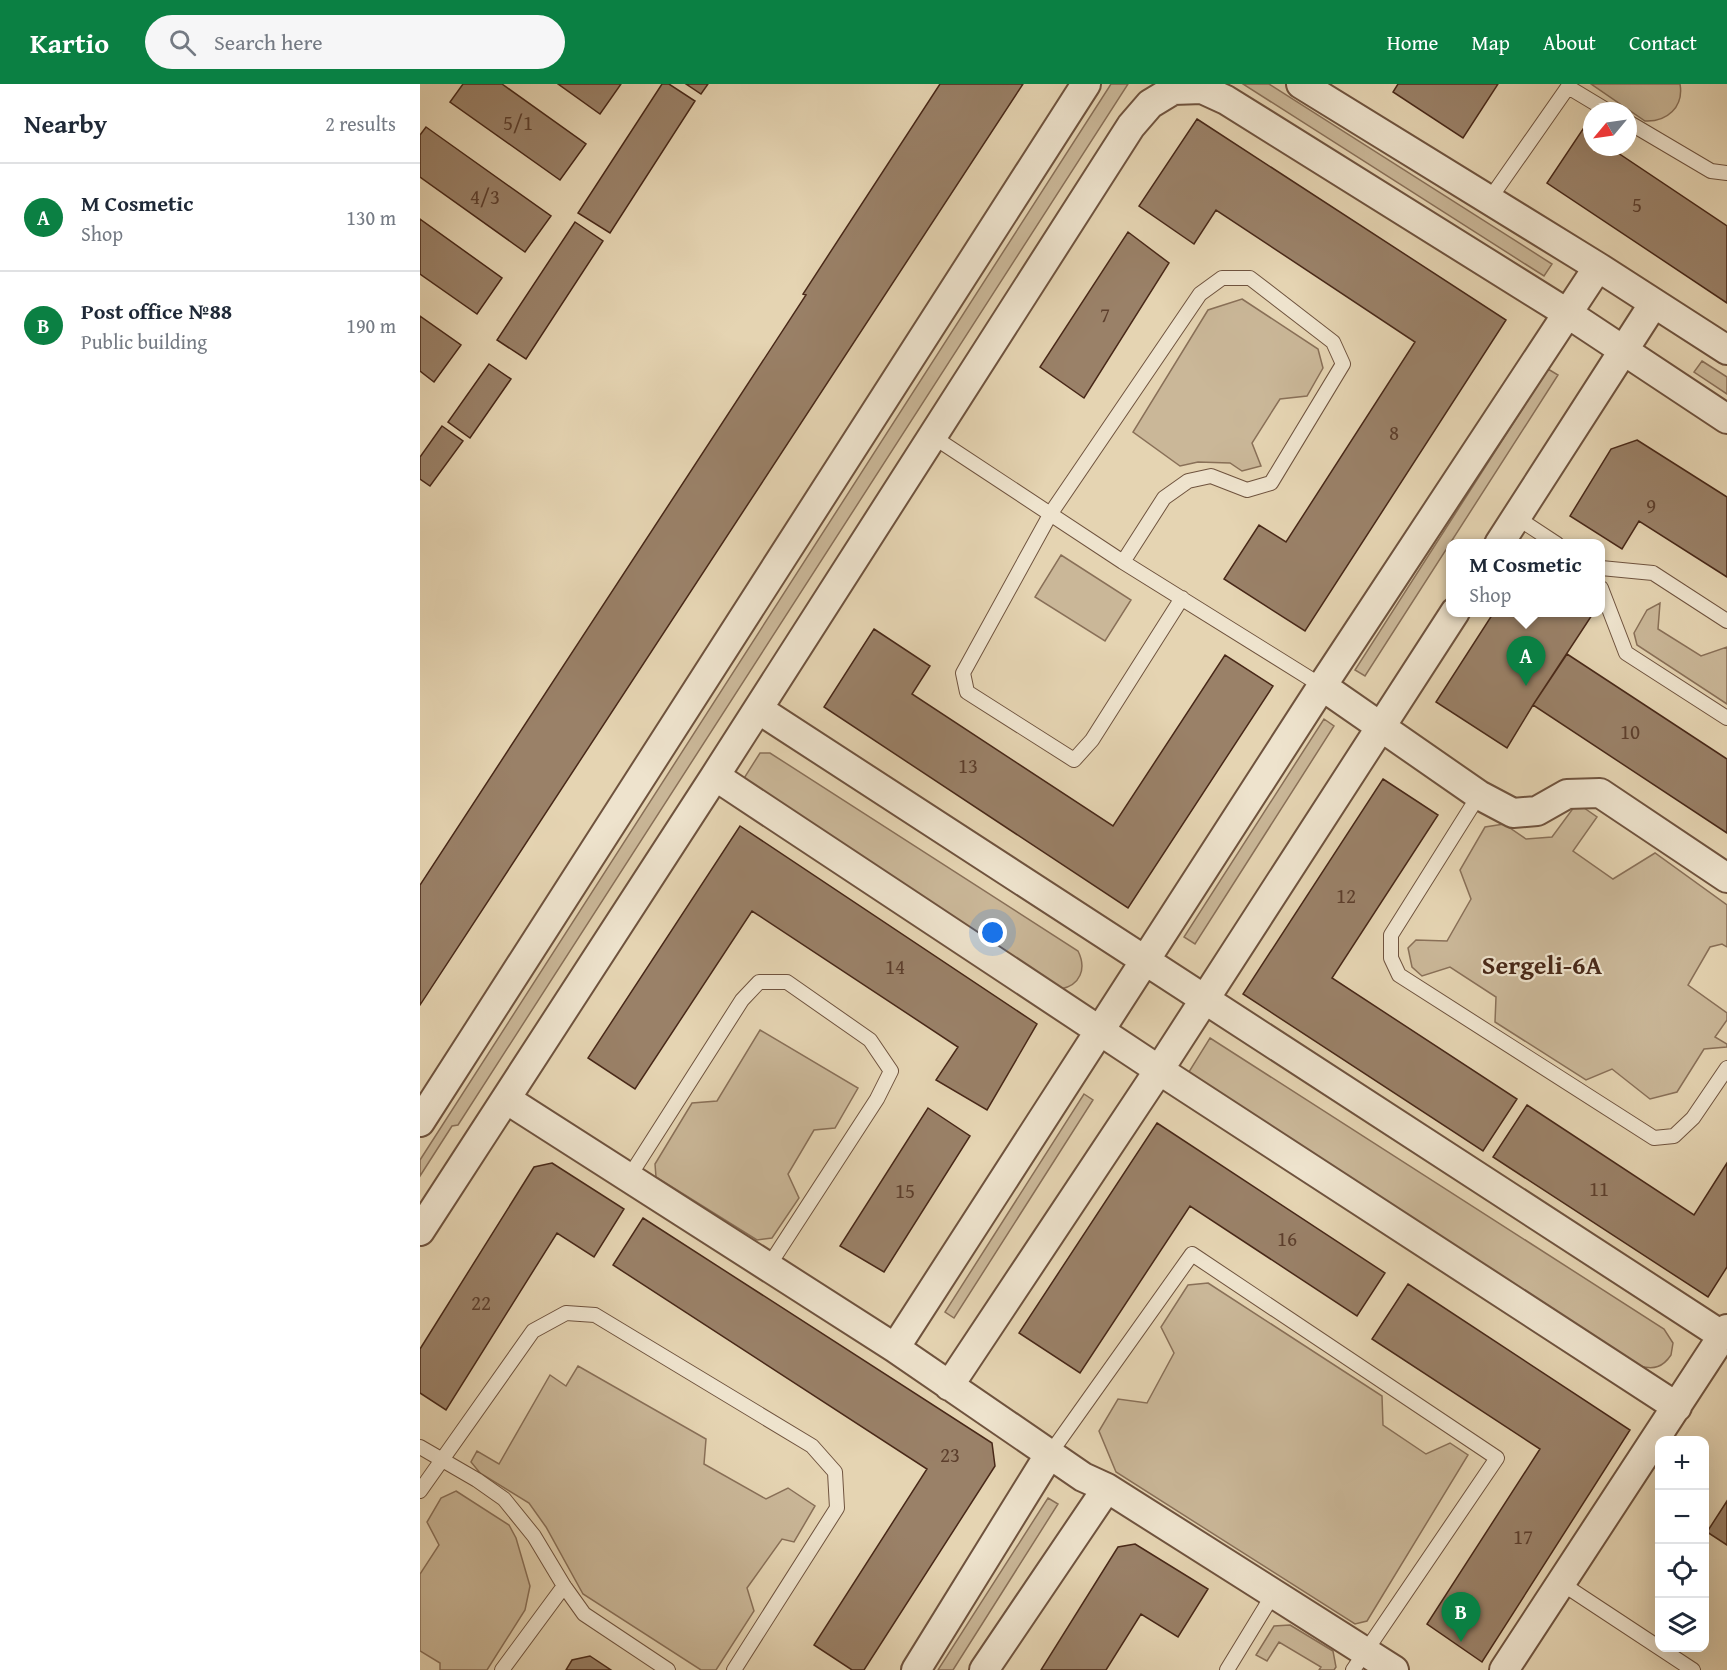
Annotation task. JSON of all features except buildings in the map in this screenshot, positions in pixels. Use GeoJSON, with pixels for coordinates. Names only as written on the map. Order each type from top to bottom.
{"type":"FeatureCollection","features":[{"type":"Feature","properties":{"kind":"street"},"geometry":{"type":"LineString","coordinates":[[420,1122],[1086,84]]}},
{"type":"Feature","properties":{"kind":"street"},"geometry":{"type":"LineString","coordinates":[[1300,84],[1332,92],[1489,200],[1727,350]]}},
{"type":"Feature","properties":{"kind":"street"},"geometry":{"type":"LineString","coordinates":[[420,1231],[758,710],[1131,126],[1150,104],[1172,87],[1202,89],[1226,100],[1567,312],[1727,419]]}},
{"type":"Feature","properties":{"kind":"street"},"geometry":{"type":"LineString","coordinates":[[895,1348],[1322,686],[1598,267]]}},
{"type":"Feature","properties":{"kind":"street"},"geometry":{"type":"LineString","coordinates":[[1502,539],[1654,303]]}},
{"type":"Feature","properties":{"kind":"street"},"geometry":{"type":"LineString","coordinates":[[950,1386],[1159,1070],[1452,617]]}},
{"type":"Feature","properties":{"kind":"street"},"geometry":{"type":"LineString","coordinates":[[1322,686],[1479,795],[1513,813],[1538,811],[1567,794],[1600,794],[1727,878]]}},
{"type":"Feature","properties":{"kind":"street"},"geometry":{"type":"LineString","coordinates":[[758,710],[1204,1000],[1725,1332],[1504,1670]]}},
{"type":"Feature","properties":{"kind":"street"},"geometry":{"type":"LineString","coordinates":[[715,776],[1159,1070],[1677,1407]]}},
{"type":"Feature","properties":{"kind":"street"},"geometry":{"type":"LineString","coordinates":[[506,1099],[895,1348],[1083,1477],[1107,1488],[1274,1593],[1359,1660],[1394,1670]]}},
{"type":"Feature","properties":{"kind":"street"},"geometry":{"type":"LineString","coordinates":[[916,1670],[1049,1455]]}},
{"type":"Feature","properties":{"kind":"street"},"geometry":{"type":"LineString","coordinates":[[984,1670],[1107,1488]]}},
{"type":"Feature","properties":{"kind":"lane"},"geometry":{"type":"LineString","coordinates":[[1489,200],[1565,86],[1593,102]]}},
{"type":"Feature","properties":{"kind":"lane"},"geometry":{"type":"LineString","coordinates":[[1637,128],[1711,171],[1727,173]]}},
{"type":"Feature","properties":{"kind":"lane"},"geometry":{"type":"LineString","coordinates":[[1123,562],[1164,498],[1188,481],[1211,476],[1247,490],[1271,483],[1343,364],[1333,342],[1250,278],[1222,278],[1200,294],[1051,513],[963,673],[967,692],[1074,759],[1092,740],[1182,598]]}},
{"type":"Feature","properties":{"kind":"lane"},"geometry":{"type":"LineString","coordinates":[[932,436],[1123,562],[1322,686]]}},
{"type":"Feature","properties":{"kind":"lane"},"geometry":{"type":"LineString","coordinates":[[1516,517],[1551,539]]}},
{"type":"Feature","properties":{"kind":"lane"},"geometry":{"type":"LineString","coordinates":[[1605,568],[1653,573],[1727,621]]}},
{"type":"Feature","properties":{"kind":"lane"},"geometry":{"type":"LineString","coordinates":[[1605,598],[1626,653],[1727,718]]}},
{"type":"Feature","properties":{"kind":"lane"},"geometry":{"type":"LineString","coordinates":[[1479,795],[1391,935],[1391,958],[1399,975],[1654,1138],[1674,1136],[1693,1118],[1727,1068]]}},
{"type":"Feature","properties":{"kind":"lane"},"geometry":{"type":"LineString","coordinates":[[629,1178],[742,1000],[759,982],[787,982],[870,1040],[891,1071],[877,1099],[768,1267]]}},
{"type":"Feature","properties":{"kind":"lane"},"geometry":{"type":"LineString","coordinates":[[1049,1455],[1192,1254],[1497,1458],[1359,1660]]}},
{"type":"Feature","properties":{"kind":"lane"},"geometry":{"type":"LineString","coordinates":[[420,1491],[533,1331],[566,1313],[595,1315],[812,1446],[835,1472],[837,1508],[734,1670]]}},
{"type":"Feature","properties":{"kind":"lane"},"geometry":{"type":"LineString","coordinates":[[420,1447],[477,1480],[504,1499],[534,1536],[584,1614],[668,1670]]}},
{"type":"Feature","properties":{"kind":"lane"},"geometry":{"type":"LineString","coordinates":[[1561,1583],[1693,1670]]}},
{"type":"Feature","properties":{"kind":"lane"},"geometry":{"type":"LineString","coordinates":[[502,1670],[564,1586]]}},
{"type":"Feature","properties":{"kind":"lane"},"geometry":{"type":"LineString","coordinates":[[1227,1670],[1274,1593]]}},
{"type":"Feature","properties":{"kind":"shaded area"},"geometry":{"type":"Polygon","coordinates":[[[1111,84],[1128,84],[458,1125],[452,1126],[420,1176],[420,1160],[1111,84]]]}},
{"type":"Feature","properties":{"kind":"shaded area"},"geometry":{"type":"Polygon","coordinates":[[[1243,84],[1269,84],[1552,264],[1544,276],[1243,84]]]}},
{"type":"Feature","properties":{"kind":"shaded area"},"geometry":{"type":"Polygon","coordinates":[[[1591,84],[1680,84],[1681,92],[1676,106],[1672,112],[1660,119],[1645,121],[1637,116],[1637,102],[1617,102],[1591,84]]]}},
{"type":"Feature","properties":{"kind":"shaded area"},"geometry":{"type":"Polygon","coordinates":[[[1242,299],[1318,349],[1323,368],[1307,396],[1280,399],[1252,443],[1261,466],[1242,471],[1230,463],[1198,462],[1180,466],[1133,432],[1208,310],[1242,299]]]}},
{"type":"Feature","properties":{"kind":"shaded area"},"geometry":{"type":"Polygon","coordinates":[[[1702,361],[1727,377],[1727,394],[1694,372],[1702,361]]]}},
{"type":"Feature","properties":{"kind":"shaded area"},"geometry":{"type":"Polygon","coordinates":[[[1548,369],[1558,375],[1453,539],[1446,539],[1446,550],[1365,676],[1355,670],[1548,369]]]}},
{"type":"Feature","properties":{"kind":"shaded area"},"geometry":{"type":"Polygon","coordinates":[[[1061,555],[1131,600],[1105,641],[1035,597],[1061,555]]]}},
{"type":"Feature","properties":{"kind":"shaded area"},"geometry":{"type":"Polygon","coordinates":[[[1660,603],[1658,629],[1701,656],[1727,647],[1727,704],[1637,645],[1634,633],[1647,610],[1660,603]]]}},
{"type":"Feature","properties":{"kind":"shaded area"},"geometry":{"type":"Polygon","coordinates":[[[1324,719],[1334,726],[1195,944],[1184,937],[1324,719]]]}},
{"type":"Feature","properties":{"kind":"shaded area"},"geometry":{"type":"Polygon","coordinates":[[[760,753],[770,753],[1078,951],[1082,970],[1077,980],[1061,989],[741,783],[760,753]]]}},
{"type":"Feature","properties":{"kind":"shaded area"},"geometry":{"type":"Polygon","coordinates":[[[1577,803],[1597,817],[1573,851],[1613,879],[1655,853],[1727,905],[1727,947],[1722,944],[1710,947],[1688,985],[1727,1013],[1727,1020],[1715,1037],[1727,1044],[1727,1047],[1704,1049],[1677,1092],[1650,1099],[1612,1069],[1586,1080],[1495,1022],[1496,997],[1450,967],[1422,976],[1412,967],[1408,948],[1416,940],[1447,941],[1471,899],[1460,870],[1485,827],[1504,824],[1526,839],[1552,837],[1577,803]]]}},
{"type":"Feature","properties":{"kind":"shaded area"},"geometry":{"type":"Polygon","coordinates":[[[760,1030],[858,1088],[835,1128],[814,1130],[788,1174],[799,1198],[772,1238],[757,1240],[656,1177],[655,1164],[692,1103],[717,1101],[760,1030]]]}},
{"type":"Feature","properties":{"kind":"shaded area"},"geometry":{"type":"Polygon","coordinates":[[[1210,1038],[1664,1329],[1673,1343],[1671,1355],[1658,1367],[1640,1366],[1187,1075],[1210,1038]]]}},
{"type":"Feature","properties":{"kind":"shaded area"},"geometry":{"type":"Polygon","coordinates":[[[1084,1094],[1093,1100],[954,1318],[945,1312],[1084,1094]]]}},
{"type":"Feature","properties":{"kind":"shaded area"},"geometry":{"type":"Polygon","coordinates":[[[1208,1283],[1382,1396],[1383,1425],[1426,1454],[1450,1443],[1468,1455],[1367,1621],[1355,1624],[1116,1472],[1099,1431],[1118,1399],[1147,1403],[1174,1353],[1161,1327],[1188,1285],[1208,1283]]]}},
{"type":"Feature","properties":{"kind":"shaded area"},"geometry":{"type":"Polygon","coordinates":[[[578,1366],[706,1439],[704,1464],[766,1499],[788,1488],[815,1506],[794,1542],[782,1539],[747,1588],[754,1611],[716,1670],[701,1670],[583,1594],[546,1527],[529,1503],[480,1473],[471,1462],[477,1451],[499,1464],[550,1375],[566,1386],[578,1366]]]}},
{"type":"Feature","properties":{"kind":"shaded area"},"geometry":{"type":"Polygon","coordinates":[[[456,1491],[509,1525],[516,1538],[530,1586],[525,1610],[487,1670],[440,1670],[440,1663],[420,1651],[420,1574],[439,1545],[427,1522],[441,1498],[456,1491]]]}},
{"type":"Feature","properties":{"kind":"shaded area"},"geometry":{"type":"Polygon","coordinates":[[[1048,1498],[1058,1504],[953,1670],[938,1670],[1048,1498]]]}},
{"type":"Feature","properties":{"kind":"shaded area"},"geometry":{"type":"Polygon","coordinates":[[[1290,1625],[1333,1651],[1336,1667],[1334,1670],[1319,1670],[1321,1667],[1279,1642],[1267,1661],[1256,1655],[1274,1626],[1290,1625]]]}},
{"type":"Feature","properties":{"kind":"place","name":"M Cosmetic"},"geometry":{"type":"Point","coordinates":[1526,686]}},
{"type":"Feature","properties":{"kind":"place","name":"Post office №88"},"geometry":{"type":"Point","coordinates":[1461,1642]}},
{"type":"Feature","properties":{"kind":"district","name":"Sergeli-6A"},"geometry":{"type":"Point","coordinates":[1542,965]}}]}
